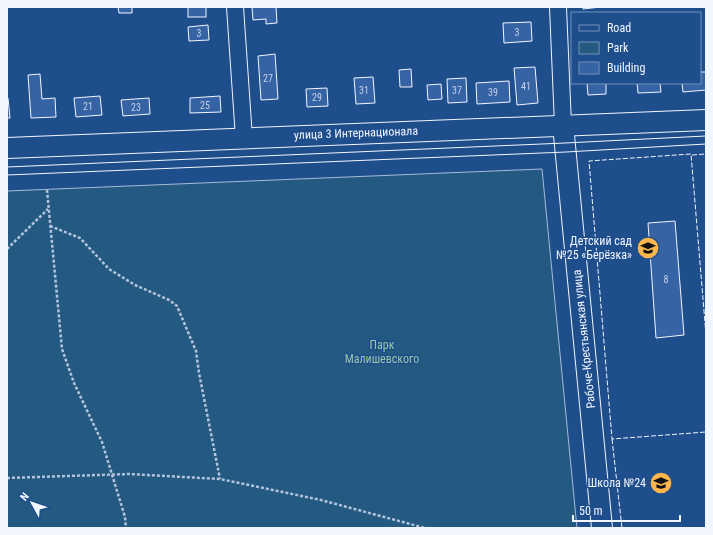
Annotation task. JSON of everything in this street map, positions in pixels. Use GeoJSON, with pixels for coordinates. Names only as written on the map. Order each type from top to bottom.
{"type":"FeatureCollection","features":[{"type":"Feature","properties":{"kind":"main road","name":"улица 3 Интернационала"},"geometry":{"type":"LineString","coordinates":[[7,148],[706,120]]}},
{"type":"Feature","properties":{"kind":"main road","name":"Рабоче-Крестьянская улица"},"geometry":{"type":"LineString","coordinates":[[563,125],[602,528]]}},
{"type":"Feature","properties":{"kind":"street"},"geometry":{"type":"LineString","coordinates":[[235,7],[244,138]]}},
{"type":"Feature","properties":{"kind":"street","name":"Рабоче-Крестьянская улица"},"geometry":{"type":"LineString","coordinates":[[558,7],[563,125]]}},
{"type":"Feature","properties":{"kind":"path"},"geometry":{"type":"LineString","coordinates":[[47,190],[62,349],[74,383],[102,442],[125,517],[126,528]]}},
{"type":"Feature","properties":{"kind":"path"},"geometry":{"type":"LineString","coordinates":[[7,249],[48,209]]}},
{"type":"Feature","properties":{"kind":"path"},"geometry":{"type":"LineString","coordinates":[[50,226],[80,238],[109,269],[135,285],[169,300],[177,306],[196,351],[199,374],[220,479]]}},
{"type":"Feature","properties":{"kind":"path"},"geometry":{"type":"LineString","coordinates":[[7,478],[129,474],[220,479],[321,500],[425,528]]}},
{"type":"Feature","properties":{"kind":"green space","name":"Парк Малишевского"},"geometry":{"type":"Polygon","coordinates":[[[542,169],[577,528],[7,528],[7,191],[542,169]]]}},
{"type":"Feature","properties":{"kind":"building"},"geometry":{"type":"Polygon","coordinates":[[[118,7],[132,7],[132,13],[119,13],[118,7]]]}},
{"type":"Feature","properties":{"kind":"building"},"geometry":{"type":"Polygon","coordinates":[[[188,7],[206,7],[206,17],[188,17],[188,7]]]}},
{"type":"Feature","properties":{"kind":"building"},"geometry":{"type":"Polygon","coordinates":[[[252,7],[276,7],[277,23],[266,24],[266,19],[253,20],[252,7]]]}},
{"type":"Feature","properties":{"kind":"building"},"geometry":{"type":"Polygon","coordinates":[[[583,7],[601,7],[583,9],[583,7]]]}},
{"type":"Feature","properties":{"kind":"building"},"geometry":{"type":"Polygon","coordinates":[[[531,22],[532,41],[504,43],[503,23],[531,22]]]}},
{"type":"Feature","properties":{"kind":"building"},"geometry":{"type":"Polygon","coordinates":[[[208,25],[209,40],[189,41],[188,27],[208,25]]]}},
{"type":"Feature","properties":{"kind":"building"},"geometry":{"type":"Polygon","coordinates":[[[275,54],[278,99],[261,100],[258,56],[275,54]]]}},
{"type":"Feature","properties":{"kind":"building"},"geometry":{"type":"Polygon","coordinates":[[[535,67],[538,103],[517,105],[514,68],[535,67]]]}},
{"type":"Feature","properties":{"kind":"building"},"geometry":{"type":"Polygon","coordinates":[[[411,69],[412,87],[400,87],[399,70],[411,69]]]}},
{"type":"Feature","properties":{"kind":"building"},"geometry":{"type":"Polygon","coordinates":[[[701,72],[706,72],[706,90],[683,92],[682,84],[701,84],[701,72]]]}},
{"type":"Feature","properties":{"kind":"building"},"geometry":{"type":"Polygon","coordinates":[[[40,74],[42,99],[55,98],[56,117],[31,118],[28,75],[40,74]]]}},
{"type":"Feature","properties":{"kind":"building"},"geometry":{"type":"Polygon","coordinates":[[[373,77],[375,103],[356,104],[354,78],[373,77]]]}},
{"type":"Feature","properties":{"kind":"building"},"geometry":{"type":"Polygon","coordinates":[[[466,78],[467,102],[448,103],[447,79],[466,78]]]}},
{"type":"Feature","properties":{"kind":"building"},"geometry":{"type":"Polygon","coordinates":[[[509,81],[510,102],[477,104],[476,83],[509,81]]]}},
{"type":"Feature","properties":{"kind":"building"},"geometry":{"type":"Polygon","coordinates":[[[441,84],[442,99],[428,100],[427,85],[441,84]]]}},
{"type":"Feature","properties":{"kind":"building"},"geometry":{"type":"Polygon","coordinates":[[[587,84],[606,84],[606,94],[588,95],[587,84]]]}},
{"type":"Feature","properties":{"kind":"building"},"geometry":{"type":"Polygon","coordinates":[[[637,84],[660,84],[661,92],[638,93],[637,84]]]}},
{"type":"Feature","properties":{"kind":"building"},"geometry":{"type":"Polygon","coordinates":[[[327,88],[328,106],[307,107],[306,89],[327,88]]]}},
{"type":"Feature","properties":{"kind":"building"},"geometry":{"type":"Polygon","coordinates":[[[100,96],[102,115],[76,117],[74,98],[100,96]]]}},
{"type":"Feature","properties":{"kind":"building"},"geometry":{"type":"Polygon","coordinates":[[[220,96],[221,112],[190,113],[190,98],[220,96]]]}},
{"type":"Feature","properties":{"kind":"building"},"geometry":{"type":"Polygon","coordinates":[[[8,98],[10,118],[7,118],[8,98]]]}},
{"type":"Feature","properties":{"kind":"building"},"geometry":{"type":"Polygon","coordinates":[[[149,98],[150,114],[123,116],[121,100],[149,98]]]}},
{"type":"Feature","properties":{"kind":"building"},"geometry":{"type":"Polygon","coordinates":[[[675,221],[684,335],[656,338],[648,223],[675,221]]]}},
{"type":"Feature","properties":{"kind":"tram line"},"geometry":{"type":"LineString","coordinates":[[7,167],[706,136]]}},
{"type":"Feature","properties":{"kind":"tram line"},"geometry":{"type":"LineString","coordinates":[[7,175],[566,152],[706,144]]}},
{"type":"Feature","properties":{"kind":"fence"},"geometry":{"type":"LineString","coordinates":[[706,335],[691,154],[589,161],[612,439],[706,432]]}},
{"type":"Feature","properties":{"kind":"fence"},"geometry":{"type":"LineString","coordinates":[[692,155],[706,154]]}},
{"type":"Feature","properties":{"kind":"fence"},"geometry":{"type":"LineString","coordinates":[[612,439],[622,528]]}},
{"type":"Feature","properties":{"kind":"place","name":"Детский сад №25 «Берёзка»"},"geometry":{"type":"Point","coordinates":[648,248]}},
{"type":"Feature","properties":{"kind":"place","name":"Школа №24"},"geometry":{"type":"Point","coordinates":[661,483]}}]}
